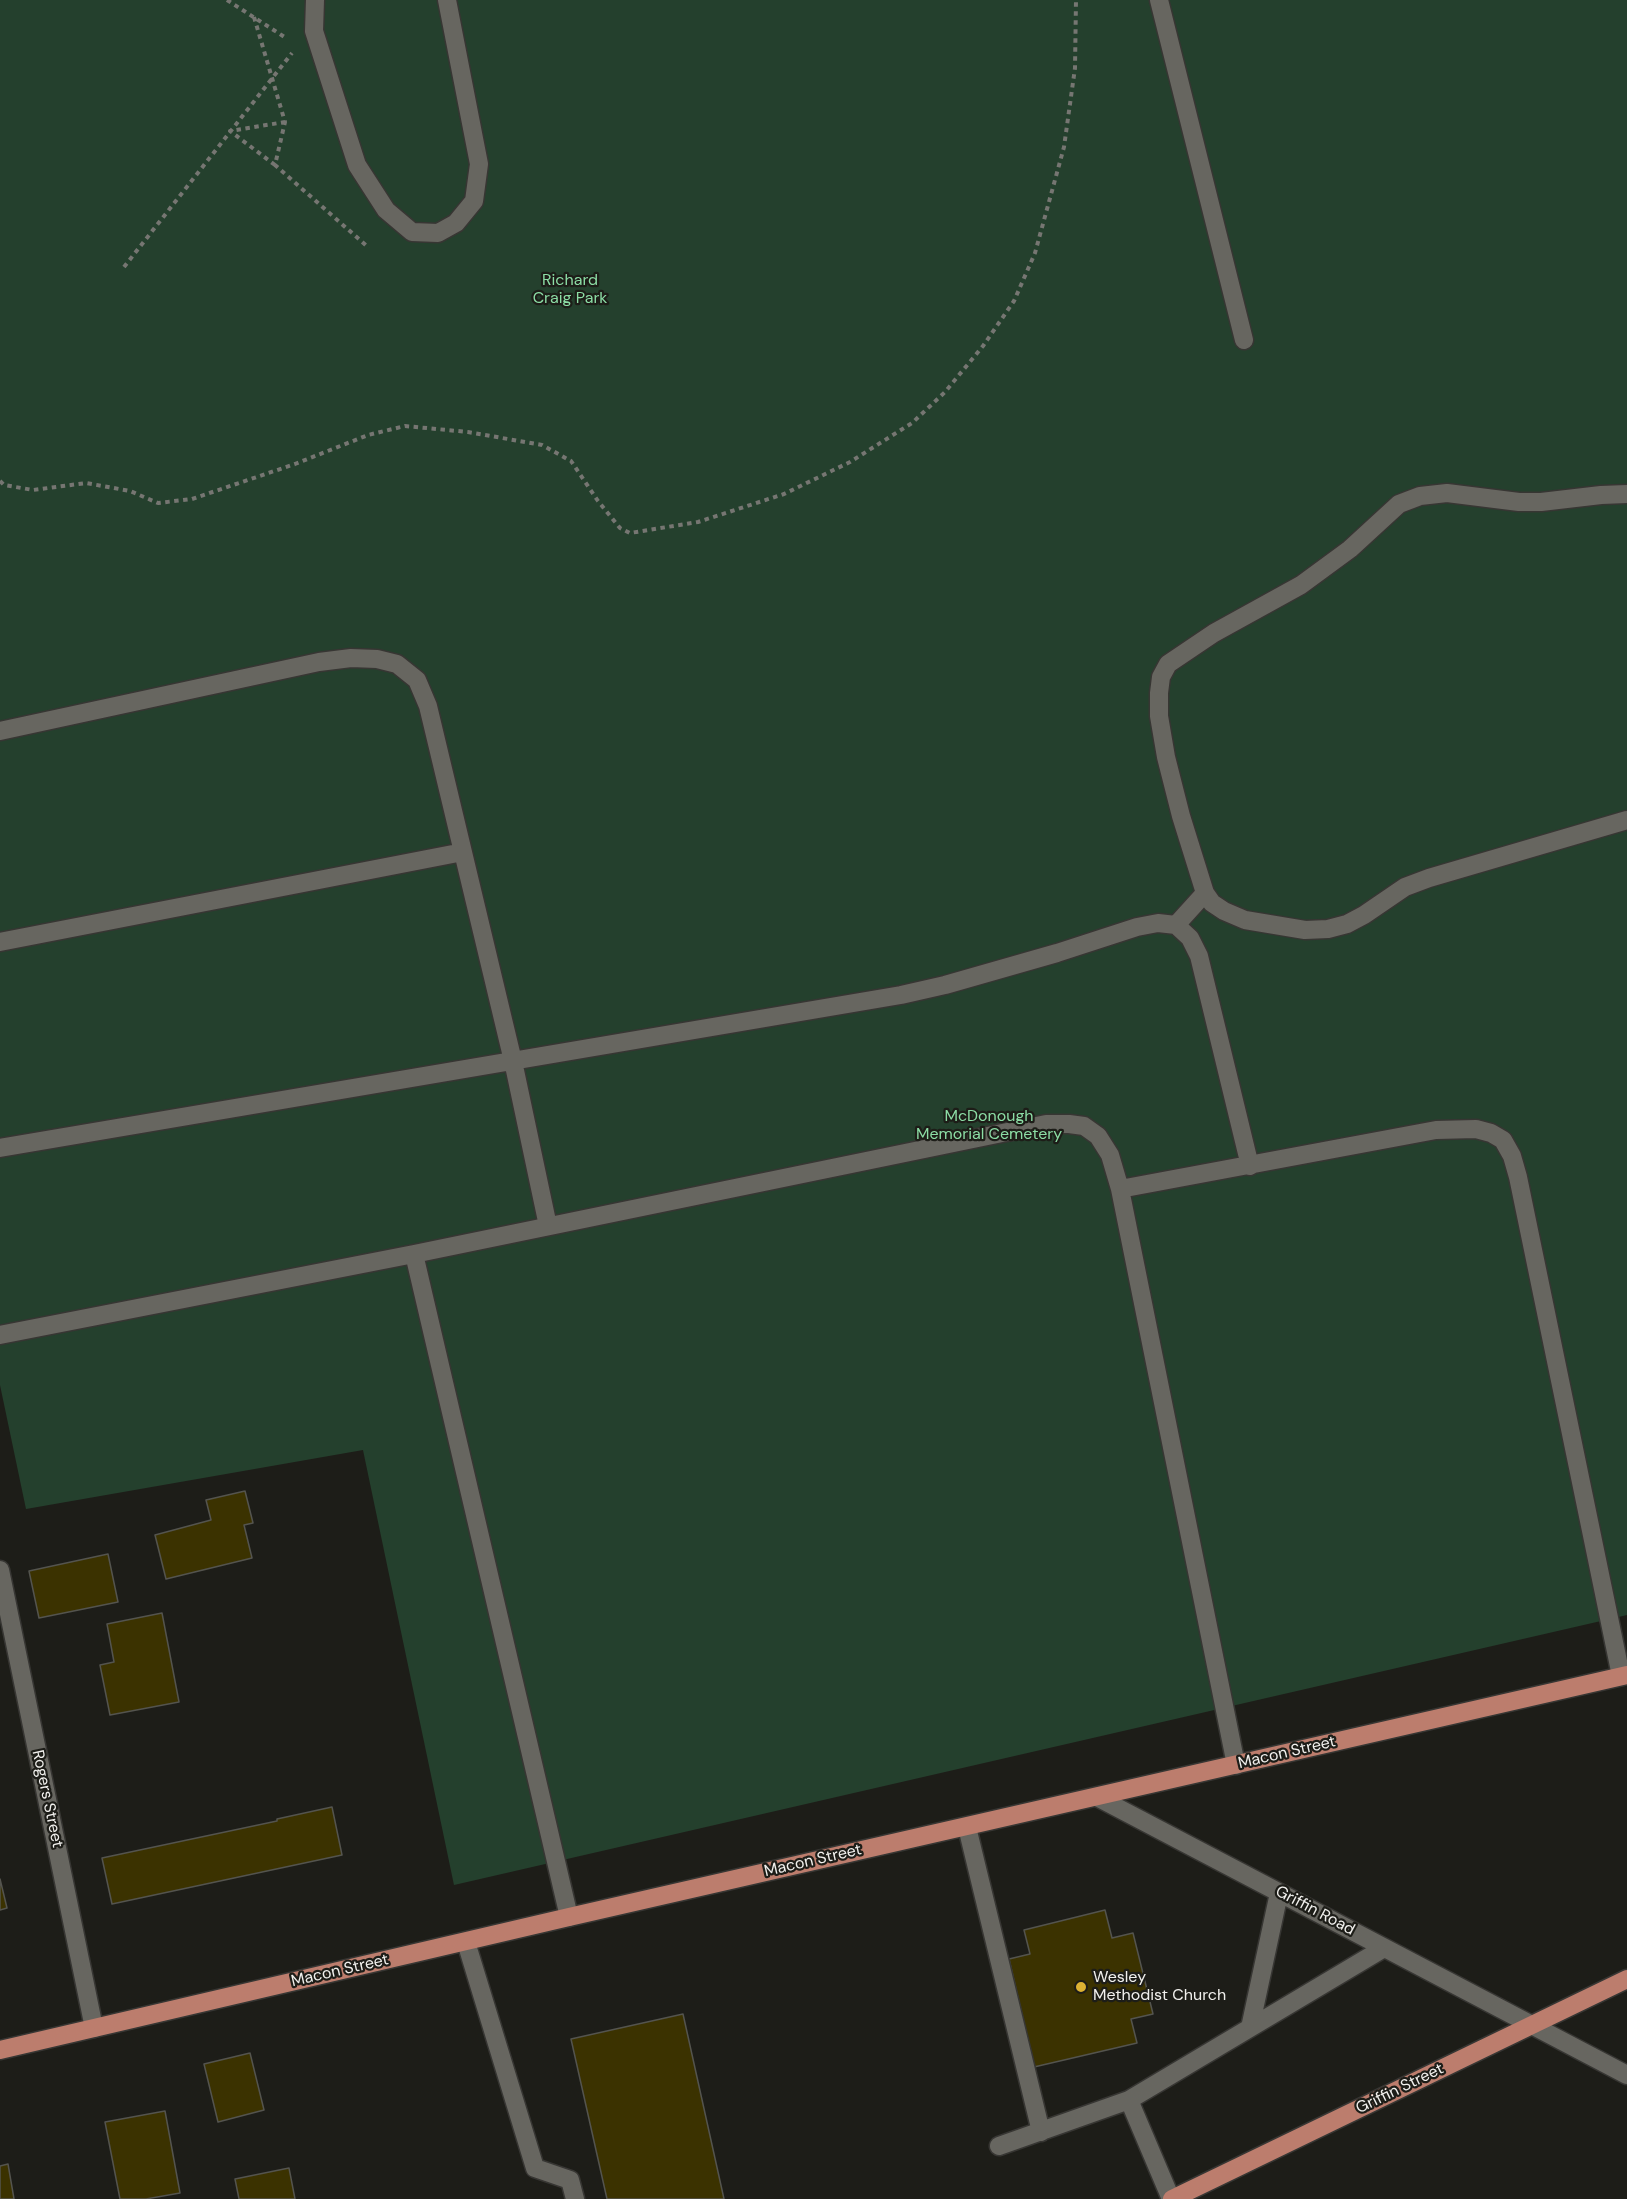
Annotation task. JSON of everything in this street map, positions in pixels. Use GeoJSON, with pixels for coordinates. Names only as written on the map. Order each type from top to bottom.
{"type":"FeatureCollection","features":[{"type":"Feature","properties":{"kind":"main road","name":"Macon Street"},"geometry":{"type":"LineString","coordinates":[[0,2050],[1624,1675]]}},
{"type":"Feature","properties":{"kind":"main road","name":"Griffin Street"},"geometry":{"type":"LineString","coordinates":[[1172,2199],[1627,1979]]}},
{"type":"Feature","properties":{"kind":"street"},"geometry":{"type":"LineString","coordinates":[[315,0],[314,31],[357,165],[386,210],[412,232],[438,232],[456,223],[474,201],[478,164],[447,0]]}},
{"type":"Feature","properties":{"kind":"street"},"geometry":{"type":"LineString","coordinates":[[1159,0],[1244,340]]}},
{"type":"Feature","properties":{"kind":"street"},"geometry":{"type":"LineString","coordinates":[[1627,494],[1519,502],[1447,493],[1420,496],[1399,504],[1350,549],[1301,585],[1214,633],[1168,664],[1161,677],[1159,716],[1173,787],[1205,893],[1212,903],[1245,920],[1305,930],[1328,929],[1356,920],[1405,887],[1429,878],[1627,820]]}},
{"type":"Feature","properties":{"kind":"street"},"geometry":{"type":"LineString","coordinates":[[0,731],[319,662],[351,658],[377,658],[397,664],[417,680],[428,706],[513,1061],[548,1226]]}},
{"type":"Feature","properties":{"kind":"street"},"geometry":{"type":"LineString","coordinates":[[0,942],[463,852]]}},
{"type":"Feature","properties":{"kind":"street"},"geometry":{"type":"LineString","coordinates":[[1176,925],[1205,893]]}},
{"type":"Feature","properties":{"kind":"street"},"geometry":{"type":"LineString","coordinates":[[0,1148],[901,995],[945,985],[1137,927],[1158,923],[1176,925],[1190,938],[1199,956],[1250,1166]]}},
{"type":"Feature","properties":{"kind":"street"},"geometry":{"type":"LineString","coordinates":[[0,1335],[414,1254],[924,1151],[1046,1124],[1084,1126],[1098,1136],[1110,1155],[1120,1189],[1236,1765]]}},
{"type":"Feature","properties":{"kind":"street"},"geometry":{"type":"LineString","coordinates":[[1120,1189],[1436,1130],[1476,1129],[1491,1133],[1503,1140],[1512,1156],[1518,1177],[1624,1675]]}},
{"type":"Feature","properties":{"kind":"street"},"geometry":{"type":"LineString","coordinates":[[414,1254],[569,1917]]}},
{"type":"Feature","properties":{"kind":"street","name":"Rogers Street"},"geometry":{"type":"LineString","coordinates":[[0,1570],[94,2028]]}},
{"type":"Feature","properties":{"kind":"street","name":"Griffin Road"},"geometry":{"type":"LineString","coordinates":[[1097,1797],[1627,2075]]}},
{"type":"Feature","properties":{"kind":"street"},"geometry":{"type":"LineString","coordinates":[[967,1827],[1041,2132]]}},
{"type":"Feature","properties":{"kind":"street"},"geometry":{"type":"LineString","coordinates":[[1250,2028],[1279,1893]]}},
{"type":"Feature","properties":{"kind":"street"},"geometry":{"type":"LineString","coordinates":[[466,1942],[535,2168],[570,2180],[575,2199]]}},
{"type":"Feature","properties":{"kind":"street"},"geometry":{"type":"LineString","coordinates":[[999,2146],[1129,2100],[1384,1948]]}},
{"type":"Feature","properties":{"kind":"street"},"geometry":{"type":"LineString","coordinates":[[1129,2100],[1172,2199]]}},
{"type":"Feature","properties":{"kind":"path"},"geometry":{"type":"LineString","coordinates":[[227,0],[298,45],[318,44]]}},
{"type":"Feature","properties":{"kind":"path"},"geometry":{"type":"LineString","coordinates":[[0,481],[4,485],[33,490],[86,483],[130,491],[158,503],[192,499],[295,464],[368,435],[405,426],[468,432],[542,445],[571,461],[598,501],[620,528],[630,533],[698,522],[784,494],[850,462],[912,423],[945,392],[1014,301],[1035,253],[1064,147],[1075,68],[1076,0]]}},
{"type":"Feature","properties":{"kind":"path"},"geometry":{"type":"LineString","coordinates":[[254,17],[285,122],[275,165]]}},
{"type":"Feature","properties":{"kind":"path"},"geometry":{"type":"LineString","coordinates":[[124,267],[298,45]]}},
{"type":"Feature","properties":{"kind":"path"},"geometry":{"type":"LineString","coordinates":[[230,131],[285,122]]}},
{"type":"Feature","properties":{"kind":"path"},"geometry":{"type":"LineString","coordinates":[[230,131],[275,165],[369,248]]}},
{"type":"Feature","properties":{"kind":"green space","name":"McDonough Memorial Cemetery"},"geometry":{"type":"Polygon","coordinates":[[[0,0],[1627,0],[1627,1615],[454,1885],[363,1450],[26,1509],[0,1385],[0,0]]]}},
{"type":"Feature","properties":{"kind":"building"},"geometry":{"type":"Polygon","coordinates":[[[245,1491],[253,1523],[244,1525],[252,1558],[166,1579],[155,1535],[211,1520],[206,1500],[245,1491]]]}},
{"type":"Feature","properties":{"kind":"building"},"geometry":{"type":"Polygon","coordinates":[[[108,1554],[118,1602],[39,1618],[29,1571],[108,1554]]]}},
{"type":"Feature","properties":{"kind":"building"},"geometry":{"type":"Polygon","coordinates":[[[162,1613],[179,1702],[110,1715],[100,1665],[114,1662],[107,1624],[162,1613]]]}},
{"type":"Feature","properties":{"kind":"building"},"geometry":{"type":"Polygon","coordinates":[[[332,1807],[342,1855],[112,1904],[102,1858],[332,1807]]]}},
{"type":"Feature","properties":{"kind":"building"},"geometry":{"type":"Polygon","coordinates":[[[0,1879],[7,1908],[0,1910],[0,1879]]]}},
{"type":"Feature","properties":{"kind":"building","name":"Wesley Methodist Church"},"geometry":{"type":"Polygon","coordinates":[[[1105,1910],[1112,1938],[1133,1933],[1153,2014],[1131,2019],[1137,2043],[1034,2067],[1009,1959],[1030,1954],[1024,1930],[1105,1910]]]}},
{"type":"Feature","properties":{"kind":"building"},"geometry":{"type":"Polygon","coordinates":[[[683,2014],[724,2199],[607,2199],[571,2039],[683,2014]]]}},
{"type":"Feature","properties":{"kind":"building"},"geometry":{"type":"Polygon","coordinates":[[[250,2053],[264,2110],[218,2122],[204,2064],[250,2053]]]}},
{"type":"Feature","properties":{"kind":"building"},"geometry":{"type":"Polygon","coordinates":[[[165,2111],[180,2193],[146,2199],[120,2199],[105,2122],[165,2111]]]}},
{"type":"Feature","properties":{"kind":"building"},"geometry":{"type":"Polygon","coordinates":[[[8,2164],[14,2199],[0,2199],[0,2166],[8,2164]]]}},
{"type":"Feature","properties":{"kind":"building"},"geometry":{"type":"Polygon","coordinates":[[[289,2168],[295,2199],[239,2199],[235,2179],[289,2168]]]}},
{"type":"Feature","properties":{"kind":"place","name":"Wesley Methodist Church"},"geometry":{"type":"Point","coordinates":[1081,1987]}},
{"type":"Feature","properties":{"kind":"park label","name":"Richard Craig Park"},"geometry":{"type":"Point","coordinates":[570,290]}}]}
